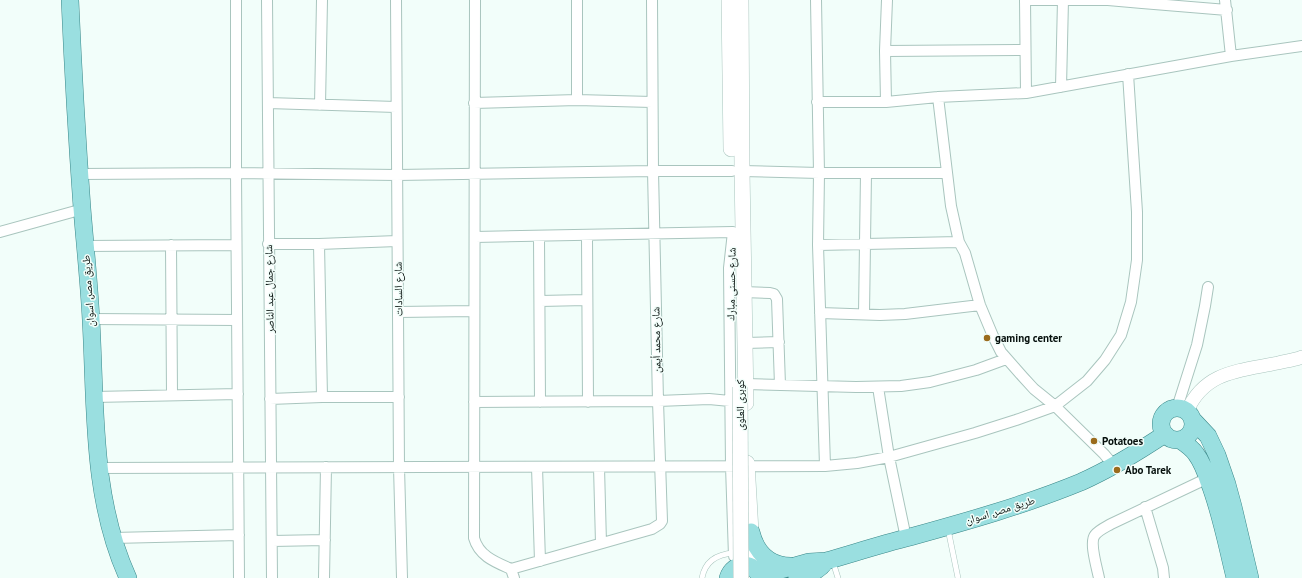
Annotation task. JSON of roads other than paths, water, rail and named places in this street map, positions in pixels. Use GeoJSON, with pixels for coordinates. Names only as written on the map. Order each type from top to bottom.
{"type":"FeatureCollection","features":[{"type":"Feature","properties":{"kind":"main road","name":"طريق مصر, اسوان"},"geometry":{"type":"LineString","coordinates":[[70,0],[80,174],[91,319],[98,468],[113,538],[128,578]]}},
{"type":"Feature","properties":{"kind":"main road","name":"شارع حسنى مبارك"},"geometry":{"type":"LineString","coordinates":[[729,0],[745,343],[743,386],[750,532],[754,572]]}},
{"type":"Feature","properties":{"kind":"main road","name":"شارع حسنى مبارك"},"geometry":{"type":"LineString","coordinates":[[733,232],[737,171],[741,0]]}},
{"type":"Feature","properties":{"kind":"main road","name":"كوبرى العلوى"},"geometry":{"type":"LineString","coordinates":[[733,232],[754,572]]}},
{"type":"Feature","properties":{"kind":"main road","name":"طريق مصر, اسوان"},"geometry":{"type":"LineString","coordinates":[[754,572],[813,573],[829,560],[1013,507],[1048,495],[1082,482],[1114,466],[1182,424]]}},
{"type":"Feature","properties":{"kind":"main road"},"geometry":{"type":"LineString","coordinates":[[1182,424],[1189,446],[1197,455],[1208,478],[1219,514],[1235,578]]}},
{"type":"Feature","properties":{"kind":"main road"},"geometry":{"type":"LineString","coordinates":[[1182,424],[1209,457],[1220,486],[1243,578]]}},
{"type":"Feature","properties":{"kind":"main road"},"geometry":{"type":"LineString","coordinates":[[1182,424],[1208,436],[1213,445],[1229,491],[1250,578]]}},
{"type":"Feature","properties":{"kind":"main road"},"geometry":{"type":"LineString","coordinates":[[750,532],[758,551],[766,558],[796,572]]}},
{"type":"Feature","properties":{"kind":"street"},"geometry":{"type":"LineString","coordinates":[[236,0],[236,246],[239,578]]}},
{"type":"Feature","properties":{"kind":"street","name":"شارع جمال عبد الناصر"},"geometry":{"type":"LineString","coordinates":[[267,0],[272,578]]}},
{"type":"Feature","properties":{"kind":"street"},"geometry":{"type":"LineString","coordinates":[[320,105],[322,0]]}},
{"type":"Feature","properties":{"kind":"street","name":"شارع السادات"},"geometry":{"type":"LineString","coordinates":[[396,0],[399,466],[402,578]]}},
{"type":"Feature","properties":{"kind":"street"},"geometry":{"type":"LineString","coordinates":[[474,0],[474,538],[476,545],[487,557],[512,573]]}},
{"type":"Feature","properties":{"kind":"street"},"geometry":{"type":"LineString","coordinates":[[577,0],[577,100]]}},
{"type":"Feature","properties":{"kind":"street","name":"شارع محمد أيمن"},"geometry":{"type":"LineString","coordinates":[[512,573],[540,560],[652,529],[660,524],[663,515],[660,467],[654,235],[652,0]]}},
{"type":"Feature","properties":{"kind":"street"},"geometry":{"type":"LineString","coordinates":[[816,0],[818,245],[825,466]]}},
{"type":"Feature","properties":{"kind":"street"},"geometry":{"type":"LineString","coordinates":[[886,102],[885,51],[887,0]]}},
{"type":"Feature","properties":{"kind":"street"},"geometry":{"type":"LineString","coordinates":[[1025,0],[1026,93]]}},
{"type":"Feature","properties":{"kind":"street"},"geometry":{"type":"LineString","coordinates":[[1031,0],[1142,1],[1227,10]]}},
{"type":"Feature","properties":{"kind":"street"},"geometry":{"type":"LineString","coordinates":[[1061,87],[1063,0]]}},
{"type":"Feature","properties":{"kind":"street"},"geometry":{"type":"LineString","coordinates":[[1225,0],[1231,56]]}},
{"type":"Feature","properties":{"kind":"street"},"geometry":{"type":"LineString","coordinates":[[817,102],[886,102],[938,97],[1026,93],[1231,56],[1302,46]]}},
{"type":"Feature","properties":{"kind":"street"},"geometry":{"type":"LineString","coordinates":[[885,51],[1025,50]]}},
{"type":"Feature","properties":{"kind":"street"},"geometry":{"type":"LineString","coordinates":[[98,468],[825,466],[857,463],[888,457],[975,433],[1055,406],[1087,381],[1105,360],[1121,335],[1132,302],[1137,260],[1137,212],[1128,74]]}},
{"type":"Feature","properties":{"kind":"street"},"geometry":{"type":"LineString","coordinates":[[938,97],[951,206],[959,242],[965,253],[980,305],[993,336],[1006,359],[1034,389],[1055,406],[1104,454],[1114,466]]}},
{"type":"Feature","properties":{"kind":"street"},"geometry":{"type":"LineString","coordinates":[[474,103],[577,100],[652,102]]}},
{"type":"Feature","properties":{"kind":"street"},"geometry":{"type":"LineString","coordinates":[[268,103],[396,107]]}},
{"type":"Feature","properties":{"kind":"street"},"geometry":{"type":"LineString","coordinates":[[80,174],[397,174],[653,171],[737,171],[818,174],[947,173]]}},
{"type":"Feature","properties":{"kind":"street"},"geometry":{"type":"LineString","coordinates":[[864,314],[866,173]]}},
{"type":"Feature","properties":{"kind":"street"},"geometry":{"type":"LineString","coordinates":[[0,232],[83,209]]}},
{"type":"Feature","properties":{"kind":"street"},"geometry":{"type":"LineString","coordinates":[[475,237],[654,235],[733,232]]}},
{"type":"Feature","properties":{"kind":"street","name":"شارع حسنى مبارك"},"geometry":{"type":"LineString","coordinates":[[733,232],[729,268],[731,466],[754,572]]}},
{"type":"Feature","properties":{"kind":"street"},"geometry":{"type":"LineString","coordinates":[[539,236],[540,402]]}},
{"type":"Feature","properties":{"kind":"street"},"geometry":{"type":"LineString","coordinates":[[587,236],[586,300],[588,402]]}},
{"type":"Feature","properties":{"kind":"street"},"geometry":{"type":"LineString","coordinates":[[268,244],[397,241]]}},
{"type":"Feature","properties":{"kind":"street"},"geometry":{"type":"LineString","coordinates":[[818,245],[959,242]]}},
{"type":"Feature","properties":{"kind":"street"},"geometry":{"type":"LineString","coordinates":[[319,244],[322,397]]}},
{"type":"Feature","properties":{"kind":"street"},"geometry":{"type":"LineString","coordinates":[[171,245],[172,395]]}},
{"type":"Feature","properties":{"kind":"street"},"geometry":{"type":"LineString","coordinates":[[85,246],[236,246]]}},
{"type":"Feature","properties":{"kind":"street"},"geometry":{"type":"LineString","coordinates":[[1182,424],[1208,287]]}},
{"type":"Feature","properties":{"kind":"street"},"geometry":{"type":"LineString","coordinates":[[743,292],[770,294],[776,296],[778,303],[780,385]]}},
{"type":"Feature","properties":{"kind":"street"},"geometry":{"type":"LineString","coordinates":[[540,301],[586,300]]}},
{"type":"Feature","properties":{"kind":"street"},"geometry":{"type":"LineString","coordinates":[[820,313],[905,314],[980,305]]}},
{"type":"Feature","properties":{"kind":"street"},"geometry":{"type":"LineString","coordinates":[[398,312],[474,311]]}},
{"type":"Feature","properties":{"kind":"street"},"geometry":{"type":"LineString","coordinates":[[91,319],[237,320]]}},
{"type":"Feature","properties":{"kind":"street"},"geometry":{"type":"LineString","coordinates":[[745,343],[779,342]]}},
{"type":"Feature","properties":{"kind":"street"},"geometry":{"type":"LineString","coordinates":[[1182,424],[1193,399],[1201,389],[1211,381],[1237,371],[1302,357]]}},
{"type":"Feature","properties":{"kind":"street"},"geometry":{"type":"LineString","coordinates":[[743,386],[902,386],[930,382],[976,370],[1006,359]]}},
{"type":"Feature","properties":{"kind":"street"},"geometry":{"type":"LineString","coordinates":[[878,387],[888,457],[906,538]]}},
{"type":"Feature","properties":{"kind":"street"},"geometry":{"type":"LineString","coordinates":[[94,397],[238,394]]}},
{"type":"Feature","properties":{"kind":"street"},"geometry":{"type":"LineString","coordinates":[[270,399],[399,397]]}},
{"type":"Feature","properties":{"kind":"street"},"geometry":{"type":"LineString","coordinates":[[474,402],[588,402],[709,399],[730,401]]}},
{"type":"Feature","properties":{"kind":"street"},"geometry":{"type":"LineString","coordinates":[[324,578],[326,467]]}},
{"type":"Feature","properties":{"kind":"street"},"geometry":{"type":"LineString","coordinates":[[537,467],[540,560]]}},
{"type":"Feature","properties":{"kind":"street"},"geometry":{"type":"LineString","coordinates":[[599,467],[601,543]]}},
{"type":"Feature","properties":{"kind":"street"},"geometry":{"type":"LineString","coordinates":[[1099,578],[1093,544],[1096,533],[1145,507],[1208,478]]}},
{"type":"Feature","properties":{"kind":"street"},"geometry":{"type":"LineString","coordinates":[[1145,507],[1163,568],[1164,578]]}},
{"type":"Feature","properties":{"kind":"street"},"geometry":{"type":"LineString","coordinates":[[113,538],[239,535]]}},
{"type":"Feature","properties":{"kind":"street"},"geometry":{"type":"LineString","coordinates":[[272,541],[324,540]]}},
{"type":"Feature","properties":{"kind":"lane"},"geometry":{"type":"LineString","coordinates":[[947,526],[958,578]]}},
{"type":"Feature","properties":{"kind":"lane"},"geometry":{"type":"LineString","coordinates":[[702,578],[703,572],[708,564],[715,558],[724,554],[754,572]]}},
{"type":"Feature","properties":{"kind":"lane"},"geometry":{"type":"LineString","coordinates":[[829,560],[838,578]]}},
{"type":"Feature","properties":{"kind":"place","name":"gaming center"},"geometry":{"type":"Point","coordinates":[987,338]}},
{"type":"Feature","properties":{"kind":"place","name":"Potatoes"},"geometry":{"type":"Point","coordinates":[1094,441]}},
{"type":"Feature","properties":{"kind":"place","name":"Abo Tarek"},"geometry":{"type":"Point","coordinates":[1117,470]}}]}
